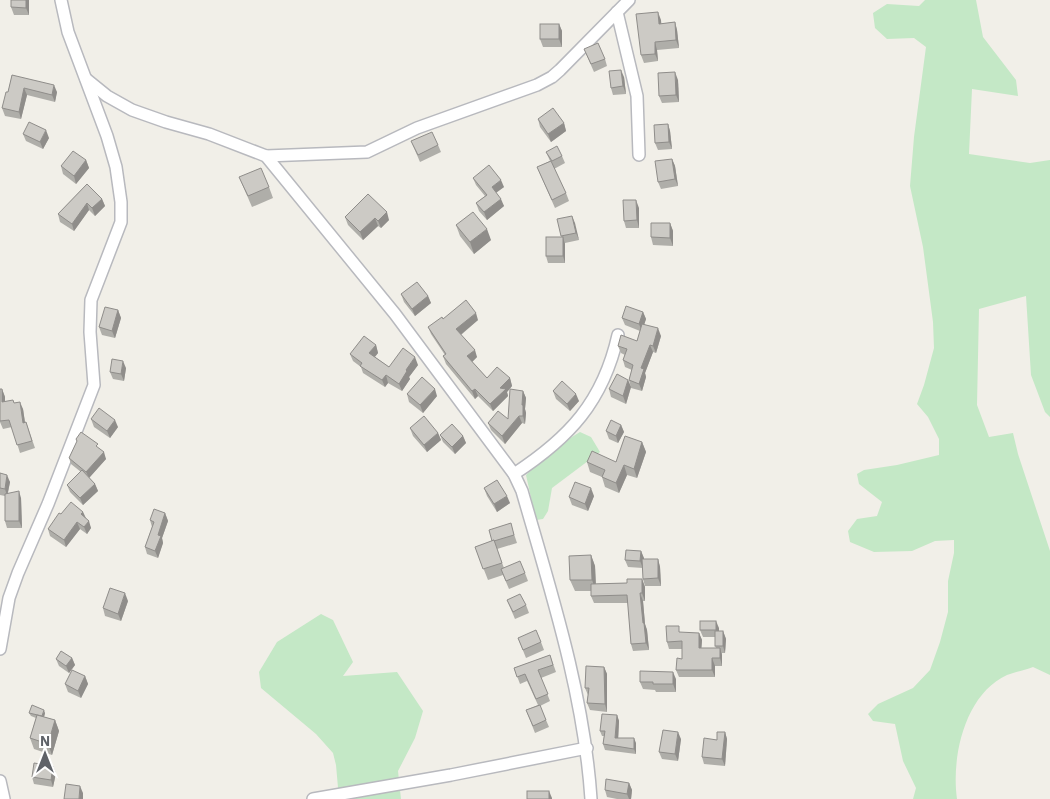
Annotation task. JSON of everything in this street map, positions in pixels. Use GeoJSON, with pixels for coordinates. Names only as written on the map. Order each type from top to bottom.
{"type":"FeatureCollection","features":[{"type":"Feature","properties":{"kind":"street"},"geometry":{"type":"LineString","coordinates":[[0,649],[2,630],[12,589],[48,504],[94,385],[90,332],[91,300],[121,222],[121,202],[116,167],[68,32],[61,0]]}},
{"type":"Feature","properties":{"kind":"street"},"geometry":{"type":"LineString","coordinates":[[86,80],[107,96],[132,110],[209,134],[266,156],[367,152],[417,128],[537,85],[552,77],[628,0]]}},
{"type":"Feature","properties":{"kind":"street"},"geometry":{"type":"LineString","coordinates":[[617,12],[637,96],[639,156]]}},
{"type":"Feature","properties":{"kind":"street"},"geometry":{"type":"LineString","coordinates":[[266,156],[395,314],[514,474],[522,491],[563,636],[587,748],[591,799]]}},
{"type":"Feature","properties":{"kind":"street"},"geometry":{"type":"LineString","coordinates":[[514,474],[540,457],[572,428],[598,392],[614,355],[618,336]]}},
{"type":"Feature","properties":{"kind":"street"},"geometry":{"type":"LineString","coordinates":[[313,799],[461,774],[587,748]]}},
{"type":"Feature","properties":{"kind":"street"},"geometry":{"type":"LineString","coordinates":[[0,781],[4,799]]}},
{"type":"Feature","properties":{"kind":"green space"},"geometry":{"type":"Polygon","coordinates":[[[925,0],[976,0],[983,37],[1016,80],[1018,96],[972,89],[969,154],[1030,163],[1050,160],[1050,417],[1045,412],[1031,375],[1026,296],[979,309],[977,405],[989,437],[1013,433],[1018,454],[1050,551],[1050,675],[1033,667],[1013,673],[993,684],[981,696],[971,712],[959,746],[956,765],[957,799],[913,799],[916,788],[903,761],[895,724],[873,721],[868,714],[878,704],[913,688],[930,670],[948,612],[948,581],[954,553],[954,540],[935,541],[912,551],[874,552],[850,542],[848,531],[857,519],[877,516],[882,502],[859,484],[857,474],[864,470],[897,465],[939,455],[939,439],[928,417],[917,404],[934,348],[933,322],[923,247],[910,186],[914,137],[926,47],[914,38],[887,39],[875,28],[873,13],[887,4],[919,6],[925,0]]]}},
{"type":"Feature","properties":{"kind":"green space"},"geometry":{"type":"Polygon","coordinates":[[[580,432],[591,437],[600,452],[552,488],[548,511],[543,519],[536,520],[526,475],[554,448],[580,432]]]}},
{"type":"Feature","properties":{"kind":"green space"},"geometry":{"type":"Polygon","coordinates":[[[321,614],[333,620],[353,662],[343,676],[397,672],[423,711],[415,738],[398,771],[401,799],[339,799],[333,753],[316,734],[261,688],[259,672],[277,642],[321,614]]]}},
{"type":"Feature","properties":{"kind":"building"},"geometry":{"type":"Polygon","coordinates":[[[11,0],[26,0],[26,8],[11,7],[11,0]]]}},
{"type":"Feature","properties":{"kind":"building"},"geometry":{"type":"Polygon","coordinates":[[[658,12],[659,24],[675,22],[676,40],[655,42],[655,54],[641,55],[636,14],[658,12]]]}},
{"type":"Feature","properties":{"kind":"building"},"geometry":{"type":"Polygon","coordinates":[[[540,24],[559,24],[559,39],[540,39],[540,24]]]}},
{"type":"Feature","properties":{"kind":"building"},"geometry":{"type":"Polygon","coordinates":[[[598,43],[605,59],[591,64],[584,49],[598,43]]]}},
{"type":"Feature","properties":{"kind":"building"},"geometry":{"type":"Polygon","coordinates":[[[621,70],[623,86],[611,88],[609,71],[621,70]]]}},
{"type":"Feature","properties":{"kind":"building"},"geometry":{"type":"Polygon","coordinates":[[[675,72],[676,95],[659,96],[658,73],[675,72]]]}},
{"type":"Feature","properties":{"kind":"building"},"geometry":{"type":"Polygon","coordinates":[[[12,75],[54,85],[52,95],[24,88],[19,112],[2,108],[12,75]]]}},
{"type":"Feature","properties":{"kind":"building"},"geometry":{"type":"Polygon","coordinates":[[[553,108],[564,123],[548,134],[538,119],[553,108]]]}},
{"type":"Feature","properties":{"kind":"building"},"geometry":{"type":"Polygon","coordinates":[[[29,122],[46,130],[40,142],[23,134],[29,122]]]}},
{"type":"Feature","properties":{"kind":"building"},"geometry":{"type":"Polygon","coordinates":[[[668,124],[669,142],[655,143],[654,125],[668,124]]]}},
{"type":"Feature","properties":{"kind":"building"},"geometry":{"type":"Polygon","coordinates":[[[432,132],[438,145],[418,155],[411,141],[432,132]]]}},
{"type":"Feature","properties":{"kind":"building"},"geometry":{"type":"Polygon","coordinates":[[[557,146],[562,156],[552,161],[546,152],[557,146]]]}},
{"type":"Feature","properties":{"kind":"building"},"geometry":{"type":"Polygon","coordinates":[[[73,151],[86,160],[74,176],[61,166],[73,151]]]}},
{"type":"Feature","properties":{"kind":"building"},"geometry":{"type":"Polygon","coordinates":[[[672,159],[675,179],[658,182],[655,161],[672,159]]]}},
{"type":"Feature","properties":{"kind":"building"},"geometry":{"type":"Polygon","coordinates":[[[551,161],[566,193],[552,200],[537,167],[551,161]]]}},
{"type":"Feature","properties":{"kind":"building"},"geometry":{"type":"Polygon","coordinates":[[[489,165],[501,180],[492,187],[501,199],[484,212],[476,203],[487,195],[473,178],[489,165]]]}},
{"type":"Feature","properties":{"kind":"building"},"geometry":{"type":"Polygon","coordinates":[[[261,168],[269,187],[248,196],[239,177],[261,168]]]}},
{"type":"Feature","properties":{"kind":"building"},"geometry":{"type":"Polygon","coordinates":[[[87,184],[102,199],[92,208],[87,203],[72,224],[58,214],[87,184]]]}},
{"type":"Feature","properties":{"kind":"building"},"geometry":{"type":"Polygon","coordinates":[[[368,194],[387,212],[378,221],[375,218],[360,232],[345,217],[368,194]]]}},
{"type":"Feature","properties":{"kind":"building"},"geometry":{"type":"Polygon","coordinates":[[[623,200],[636,200],[637,220],[624,221],[623,200]]]}},
{"type":"Feature","properties":{"kind":"building"},"geometry":{"type":"Polygon","coordinates":[[[473,212],[487,229],[470,242],[456,225],[473,212]]]}},
{"type":"Feature","properties":{"kind":"building"},"geometry":{"type":"Polygon","coordinates":[[[572,216],[576,233],[561,236],[557,219],[572,216]]]}},
{"type":"Feature","properties":{"kind":"building"},"geometry":{"type":"Polygon","coordinates":[[[651,223],[670,223],[670,238],[651,237],[651,223]]]}},
{"type":"Feature","properties":{"kind":"building"},"geometry":{"type":"Polygon","coordinates":[[[546,237],[563,237],[563,256],[546,256],[546,237]]]}},
{"type":"Feature","properties":{"kind":"building"},"geometry":{"type":"Polygon","coordinates":[[[417,282],[428,296],[412,309],[401,294],[417,282]]]}},
{"type":"Feature","properties":{"kind":"building"},"geometry":{"type":"Polygon","coordinates":[[[466,300],[476,313],[456,329],[475,350],[467,356],[487,378],[497,367],[510,378],[500,388],[506,389],[490,404],[475,389],[472,391],[443,356],[446,354],[428,327],[442,317],[443,319],[466,300]]]}},
{"type":"Feature","properties":{"kind":"building"},"geometry":{"type":"Polygon","coordinates":[[[626,306],[643,312],[639,324],[622,318],[626,306]]]}},
{"type":"Feature","properties":{"kind":"building"},"geometry":{"type":"Polygon","coordinates":[[[105,307],[118,310],[112,331],[99,327],[105,307]]]}},
{"type":"Feature","properties":{"kind":"building"},"geometry":{"type":"Polygon","coordinates":[[[642,324],[658,328],[653,346],[650,345],[641,368],[644,369],[639,384],[629,380],[633,365],[623,360],[627,349],[618,346],[621,335],[637,341],[642,324]]]}},
{"type":"Feature","properties":{"kind":"building"},"geometry":{"type":"Polygon","coordinates":[[[364,336],[376,345],[369,353],[389,367],[403,348],[415,357],[399,384],[386,375],[382,380],[360,366],[362,363],[350,354],[364,336]]]}},
{"type":"Feature","properties":{"kind":"building"},"geometry":{"type":"Polygon","coordinates":[[[112,359],[123,361],[121,374],[110,372],[112,359]]]}},
{"type":"Feature","properties":{"kind":"building"},"geometry":{"type":"Polygon","coordinates":[[[617,374],[628,380],[623,396],[609,389],[617,374]]]}},
{"type":"Feature","properties":{"kind":"building"},"geometry":{"type":"Polygon","coordinates":[[[422,377],[435,389],[420,405],[407,394],[422,377]]]}},
{"type":"Feature","properties":{"kind":"building"},"geometry":{"type":"Polygon","coordinates":[[[562,381],[576,394],[567,404],[553,391],[562,381]]]}},
{"type":"Feature","properties":{"kind":"building"},"geometry":{"type":"Polygon","coordinates":[[[0,389],[2,389],[2,402],[13,400],[14,403],[20,402],[23,423],[26,422],[32,441],[17,445],[9,420],[0,421],[0,389]]]}},
{"type":"Feature","properties":{"kind":"building"},"geometry":{"type":"Polygon","coordinates":[[[510,389],[523,391],[523,416],[519,416],[502,436],[488,423],[498,411],[508,419],[510,389]]]}},
{"type":"Feature","properties":{"kind":"building"},"geometry":{"type":"Polygon","coordinates":[[[99,408],[115,420],[107,431],[91,419],[99,408]]]}},
{"type":"Feature","properties":{"kind":"building"},"geometry":{"type":"Polygon","coordinates":[[[424,416],[438,433],[424,445],[410,428],[424,416]]]}},
{"type":"Feature","properties":{"kind":"building"},"geometry":{"type":"Polygon","coordinates":[[[611,420],[621,425],[616,436],[606,431],[611,420]]]}},
{"type":"Feature","properties":{"kind":"building"},"geometry":{"type":"Polygon","coordinates":[[[452,424],[463,436],[452,447],[440,435],[452,424]]]}},
{"type":"Feature","properties":{"kind":"building"},"geometry":{"type":"Polygon","coordinates":[[[81,432],[98,444],[96,446],[104,452],[86,472],[69,458],[77,441],[76,439],[81,432]]]}},
{"type":"Feature","properties":{"kind":"building"},"geometry":{"type":"Polygon","coordinates":[[[625,436],[642,442],[634,469],[624,465],[616,483],[602,477],[605,470],[587,462],[592,451],[616,462],[625,436]]]}},
{"type":"Feature","properties":{"kind":"building"},"geometry":{"type":"Polygon","coordinates":[[[82,470],[95,484],[80,498],[67,485],[82,470]]]}},
{"type":"Feature","properties":{"kind":"building"},"geometry":{"type":"Polygon","coordinates":[[[0,473],[7,475],[5,489],[0,488],[0,473]]]}},
{"type":"Feature","properties":{"kind":"building"},"geometry":{"type":"Polygon","coordinates":[[[497,480],[507,496],[494,504],[484,488],[497,480]]]}},
{"type":"Feature","properties":{"kind":"building"},"geometry":{"type":"Polygon","coordinates":[[[575,482],[591,488],[585,504],[569,497],[575,482]]]}},
{"type":"Feature","properties":{"kind":"building"},"geometry":{"type":"Polygon","coordinates":[[[19,491],[19,521],[5,521],[5,494],[19,491]]]}},
{"type":"Feature","properties":{"kind":"building"},"geometry":{"type":"Polygon","coordinates":[[[71,502],[83,512],[81,514],[89,521],[84,527],[77,522],[64,540],[48,529],[59,513],[61,514],[71,502]]]}},
{"type":"Feature","properties":{"kind":"building"},"geometry":{"type":"Polygon","coordinates":[[[154,509],[165,513],[158,535],[161,536],[155,551],[145,547],[154,522],[150,520],[154,509]]]}},
{"type":"Feature","properties":{"kind":"building"},"geometry":{"type":"Polygon","coordinates":[[[511,523],[514,535],[492,541],[489,530],[511,523]]]}},
{"type":"Feature","properties":{"kind":"building"},"geometry":{"type":"Polygon","coordinates":[[[494,540],[502,563],[483,569],[475,547],[494,540]]]}},
{"type":"Feature","properties":{"kind":"building"},"geometry":{"type":"Polygon","coordinates":[[[626,550],[641,551],[640,561],[625,560],[626,550]]]}},
{"type":"Feature","properties":{"kind":"building"},"geometry":{"type":"Polygon","coordinates":[[[591,555],[592,580],[570,580],[569,556],[591,555]]]}},
{"type":"Feature","properties":{"kind":"building"},"geometry":{"type":"Polygon","coordinates":[[[642,559],[658,559],[658,578],[643,579],[642,559]]]}},
{"type":"Feature","properties":{"kind":"building"},"geometry":{"type":"Polygon","coordinates":[[[520,561],[525,573],[506,581],[501,569],[520,561]]]}},
{"type":"Feature","properties":{"kind":"building"},"geometry":{"type":"Polygon","coordinates":[[[627,579],[642,579],[642,593],[640,593],[646,643],[631,644],[627,595],[591,596],[591,584],[627,583],[627,579]]]}},
{"type":"Feature","properties":{"kind":"building"},"geometry":{"type":"Polygon","coordinates":[[[110,588],[125,593],[118,614],[103,608],[110,588]]]}},
{"type":"Feature","properties":{"kind":"building"},"geometry":{"type":"Polygon","coordinates":[[[520,594],[526,605],[513,612],[507,600],[520,594]]]}},
{"type":"Feature","properties":{"kind":"building"},"geometry":{"type":"Polygon","coordinates":[[[700,621],[716,621],[716,630],[700,630],[700,621]]]}},
{"type":"Feature","properties":{"kind":"building"},"geometry":{"type":"Polygon","coordinates":[[[666,626],[679,626],[679,632],[699,633],[699,648],[720,648],[720,658],[712,658],[712,670],[676,670],[677,658],[682,659],[682,641],[667,642],[666,626]]]}},
{"type":"Feature","properties":{"kind":"building"},"geometry":{"type":"Polygon","coordinates":[[[536,630],[541,642],[523,650],[518,638],[536,630]]]}},
{"type":"Feature","properties":{"kind":"building"},"geometry":{"type":"Polygon","coordinates":[[[715,631],[723,631],[723,646],[715,646],[715,631]]]}},
{"type":"Feature","properties":{"kind":"building"},"geometry":{"type":"Polygon","coordinates":[[[61,651],[72,658],[66,666],[56,659],[61,651]]]}},
{"type":"Feature","properties":{"kind":"building"},"geometry":{"type":"Polygon","coordinates":[[[550,655],[553,665],[538,670],[548,694],[536,699],[525,674],[517,677],[514,668],[550,655]]]}},
{"type":"Feature","properties":{"kind":"building"},"geometry":{"type":"Polygon","coordinates":[[[586,666],[604,667],[605,704],[587,703],[589,688],[585,688],[586,666]]]}},
{"type":"Feature","properties":{"kind":"building"},"geometry":{"type":"Polygon","coordinates":[[[72,670],[85,676],[78,691],[65,684],[72,670]]]}},
{"type":"Feature","properties":{"kind":"building"},"geometry":{"type":"Polygon","coordinates":[[[640,671],[673,672],[673,684],[640,682],[640,671]]]}},
{"type":"Feature","properties":{"kind":"building"},"geometry":{"type":"Polygon","coordinates":[[[32,705],[44,710],[42,716],[29,713],[32,705]]]}},
{"type":"Feature","properties":{"kind":"building"},"geometry":{"type":"Polygon","coordinates":[[[540,705],[546,720],[533,726],[526,710],[540,705]]]}},
{"type":"Feature","properties":{"kind":"building"},"geometry":{"type":"Polygon","coordinates":[[[602,714],[617,715],[615,738],[634,738],[634,749],[603,744],[605,731],[600,731],[602,714]]]}},
{"type":"Feature","properties":{"kind":"building"},"geometry":{"type":"Polygon","coordinates":[[[37,715],[55,720],[48,744],[30,738],[37,715]]]}},
{"type":"Feature","properties":{"kind":"building"},"geometry":{"type":"Polygon","coordinates":[[[663,730],[678,732],[675,754],[659,752],[663,730]]]}},
{"type":"Feature","properties":{"kind":"building"},"geometry":{"type":"Polygon","coordinates":[[[717,732],[725,732],[722,759],[702,757],[704,738],[717,740],[717,732]]]}},
{"type":"Feature","properties":{"kind":"building"},"geometry":{"type":"Polygon","coordinates":[[[34,763],[53,766],[51,780],[32,777],[34,763]]]}},
{"type":"Feature","properties":{"kind":"building"},"geometry":{"type":"Polygon","coordinates":[[[606,779],[629,783],[627,794],[605,790],[606,779]]]}},
{"type":"Feature","properties":{"kind":"building"},"geometry":{"type":"Polygon","coordinates":[[[66,784],[80,786],[79,799],[64,799],[66,784]]]}},
{"type":"Feature","properties":{"kind":"building"},"geometry":{"type":"Polygon","coordinates":[[[527,791],[549,791],[549,799],[527,799],[527,791]]]}}]}
